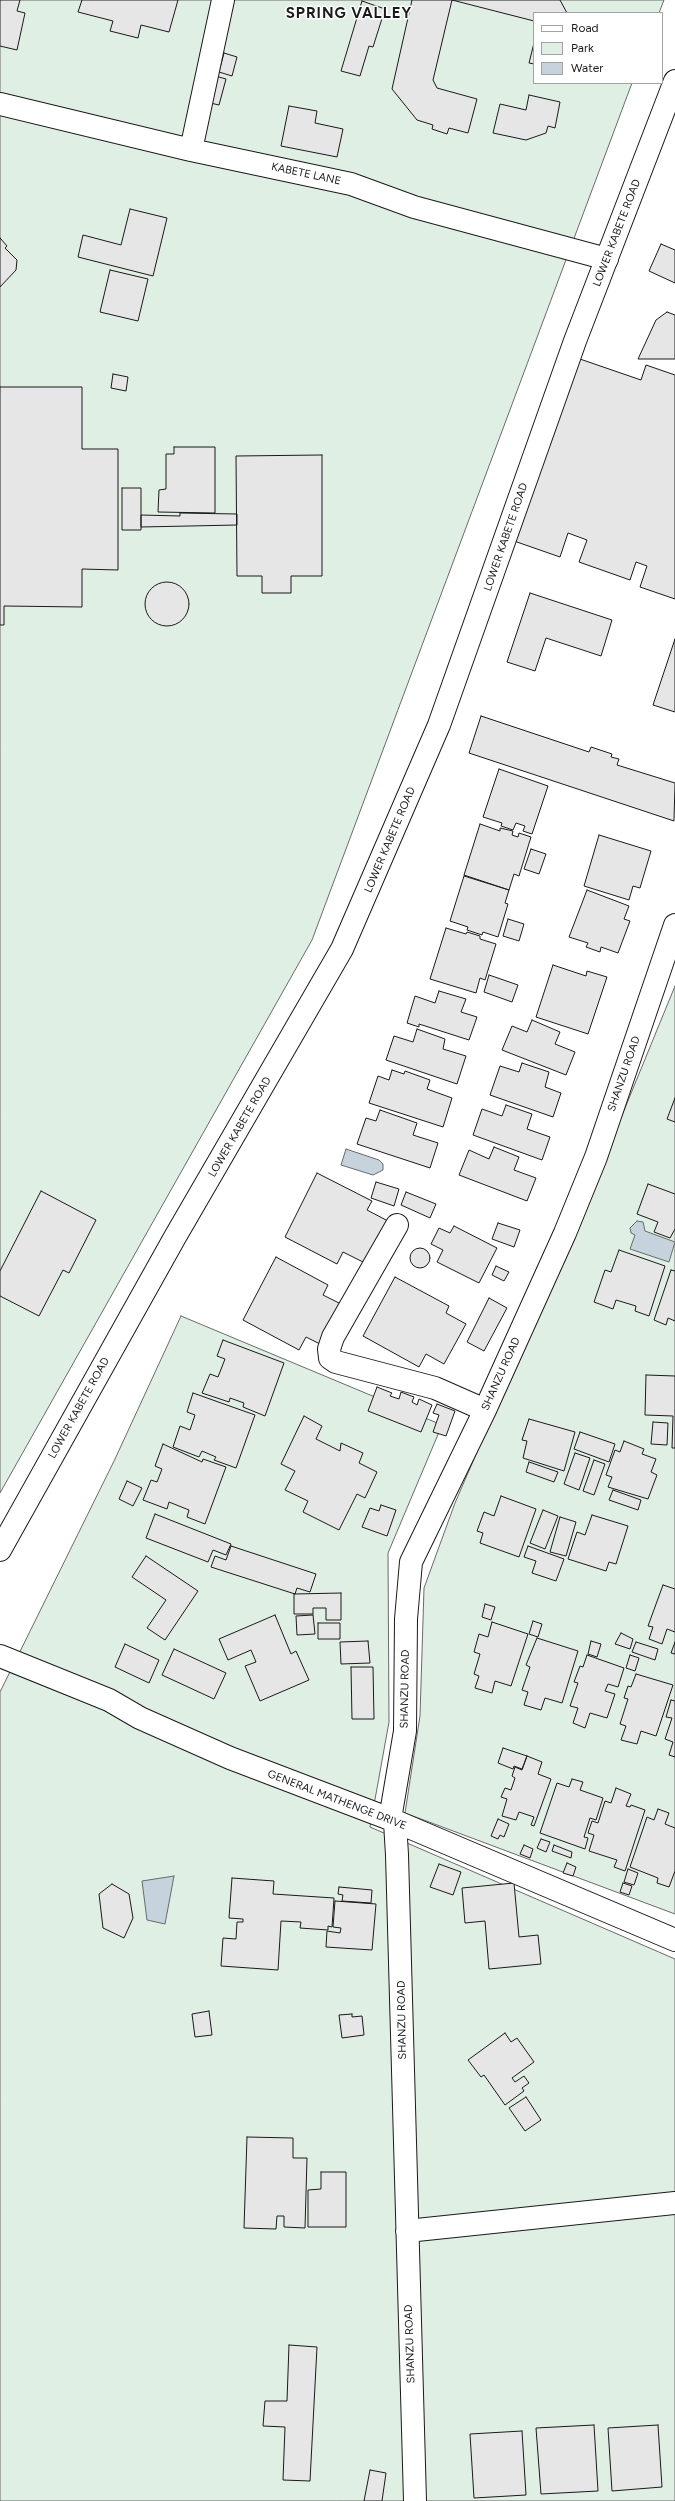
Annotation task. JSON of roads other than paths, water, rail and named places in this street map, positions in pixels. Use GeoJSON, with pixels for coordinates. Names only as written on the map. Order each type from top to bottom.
{"type":"FeatureCollection","features":[{"type":"Feature","properties":{"kind":"street"},"geometry":{"type":"LineString","coordinates":[[191,150],[223,0]]}},
{"type":"Feature","properties":{"kind":"street","name":"LOWER KABETE ROAD"},"geometry":{"type":"LineString","coordinates":[[0,1550],[175,1237],[342,949],[439,725],[575,341],[675,81]]}},
{"type":"Feature","properties":{"kind":"street","name":"KABETE LANE"},"geometry":{"type":"LineString","coordinates":[[0,104],[191,150],[351,184],[414,207],[607,260]]}},
{"type":"Feature","properties":{"kind":"street","name":"SHANZU ROAD"},"geometry":{"type":"LineString","coordinates":[[415,2501],[398,1855],[395,1822],[390,1820],[405,1731],[406,1619],[412,1562],[485,1410],[565,1233],[596,1157],[675,926]]}},
{"type":"Feature","properties":{"kind":"street"},"geometry":{"type":"LineString","coordinates":[[397,1225],[333,1337],[329,1349],[330,1358],[336,1362],[435,1388],[485,1410]]}},
{"type":"Feature","properties":{"kind":"street","name":"GENERAL MATHENGE DRIVE"},"geometry":{"type":"LineString","coordinates":[[0,1656],[109,1700],[140,1718],[230,1758],[390,1820],[675,1940]]}},
{"type":"Feature","properties":{"kind":"street"},"geometry":{"type":"LineString","coordinates":[[407,2231],[675,2204]]}},
{"type":"Feature","properties":{"kind":"water"},"geometry":{"type":"Polygon","coordinates":[[[346,1149],[379,1160],[383,1164],[383,1170],[373,1175],[341,1165],[346,1149]]]}},
{"type":"Feature","properties":{"kind":"water"},"geometry":{"type":"Polygon","coordinates":[[[637,1221],[643,1222],[645,1231],[675,1242],[669,1262],[630,1249],[635,1235],[631,1233],[630,1228],[637,1221]]]}},
{"type":"Feature","properties":{"kind":"water"},"geometry":{"type":"Polygon","coordinates":[[[174,1876],[165,1924],[147,1920],[142,1881],[174,1876]]]}},
{"type":"Feature","properties":{"kind":"district","name":"SPRING VALLEY"},"geometry":{"type":"Point","coordinates":[349,14]}}]}
